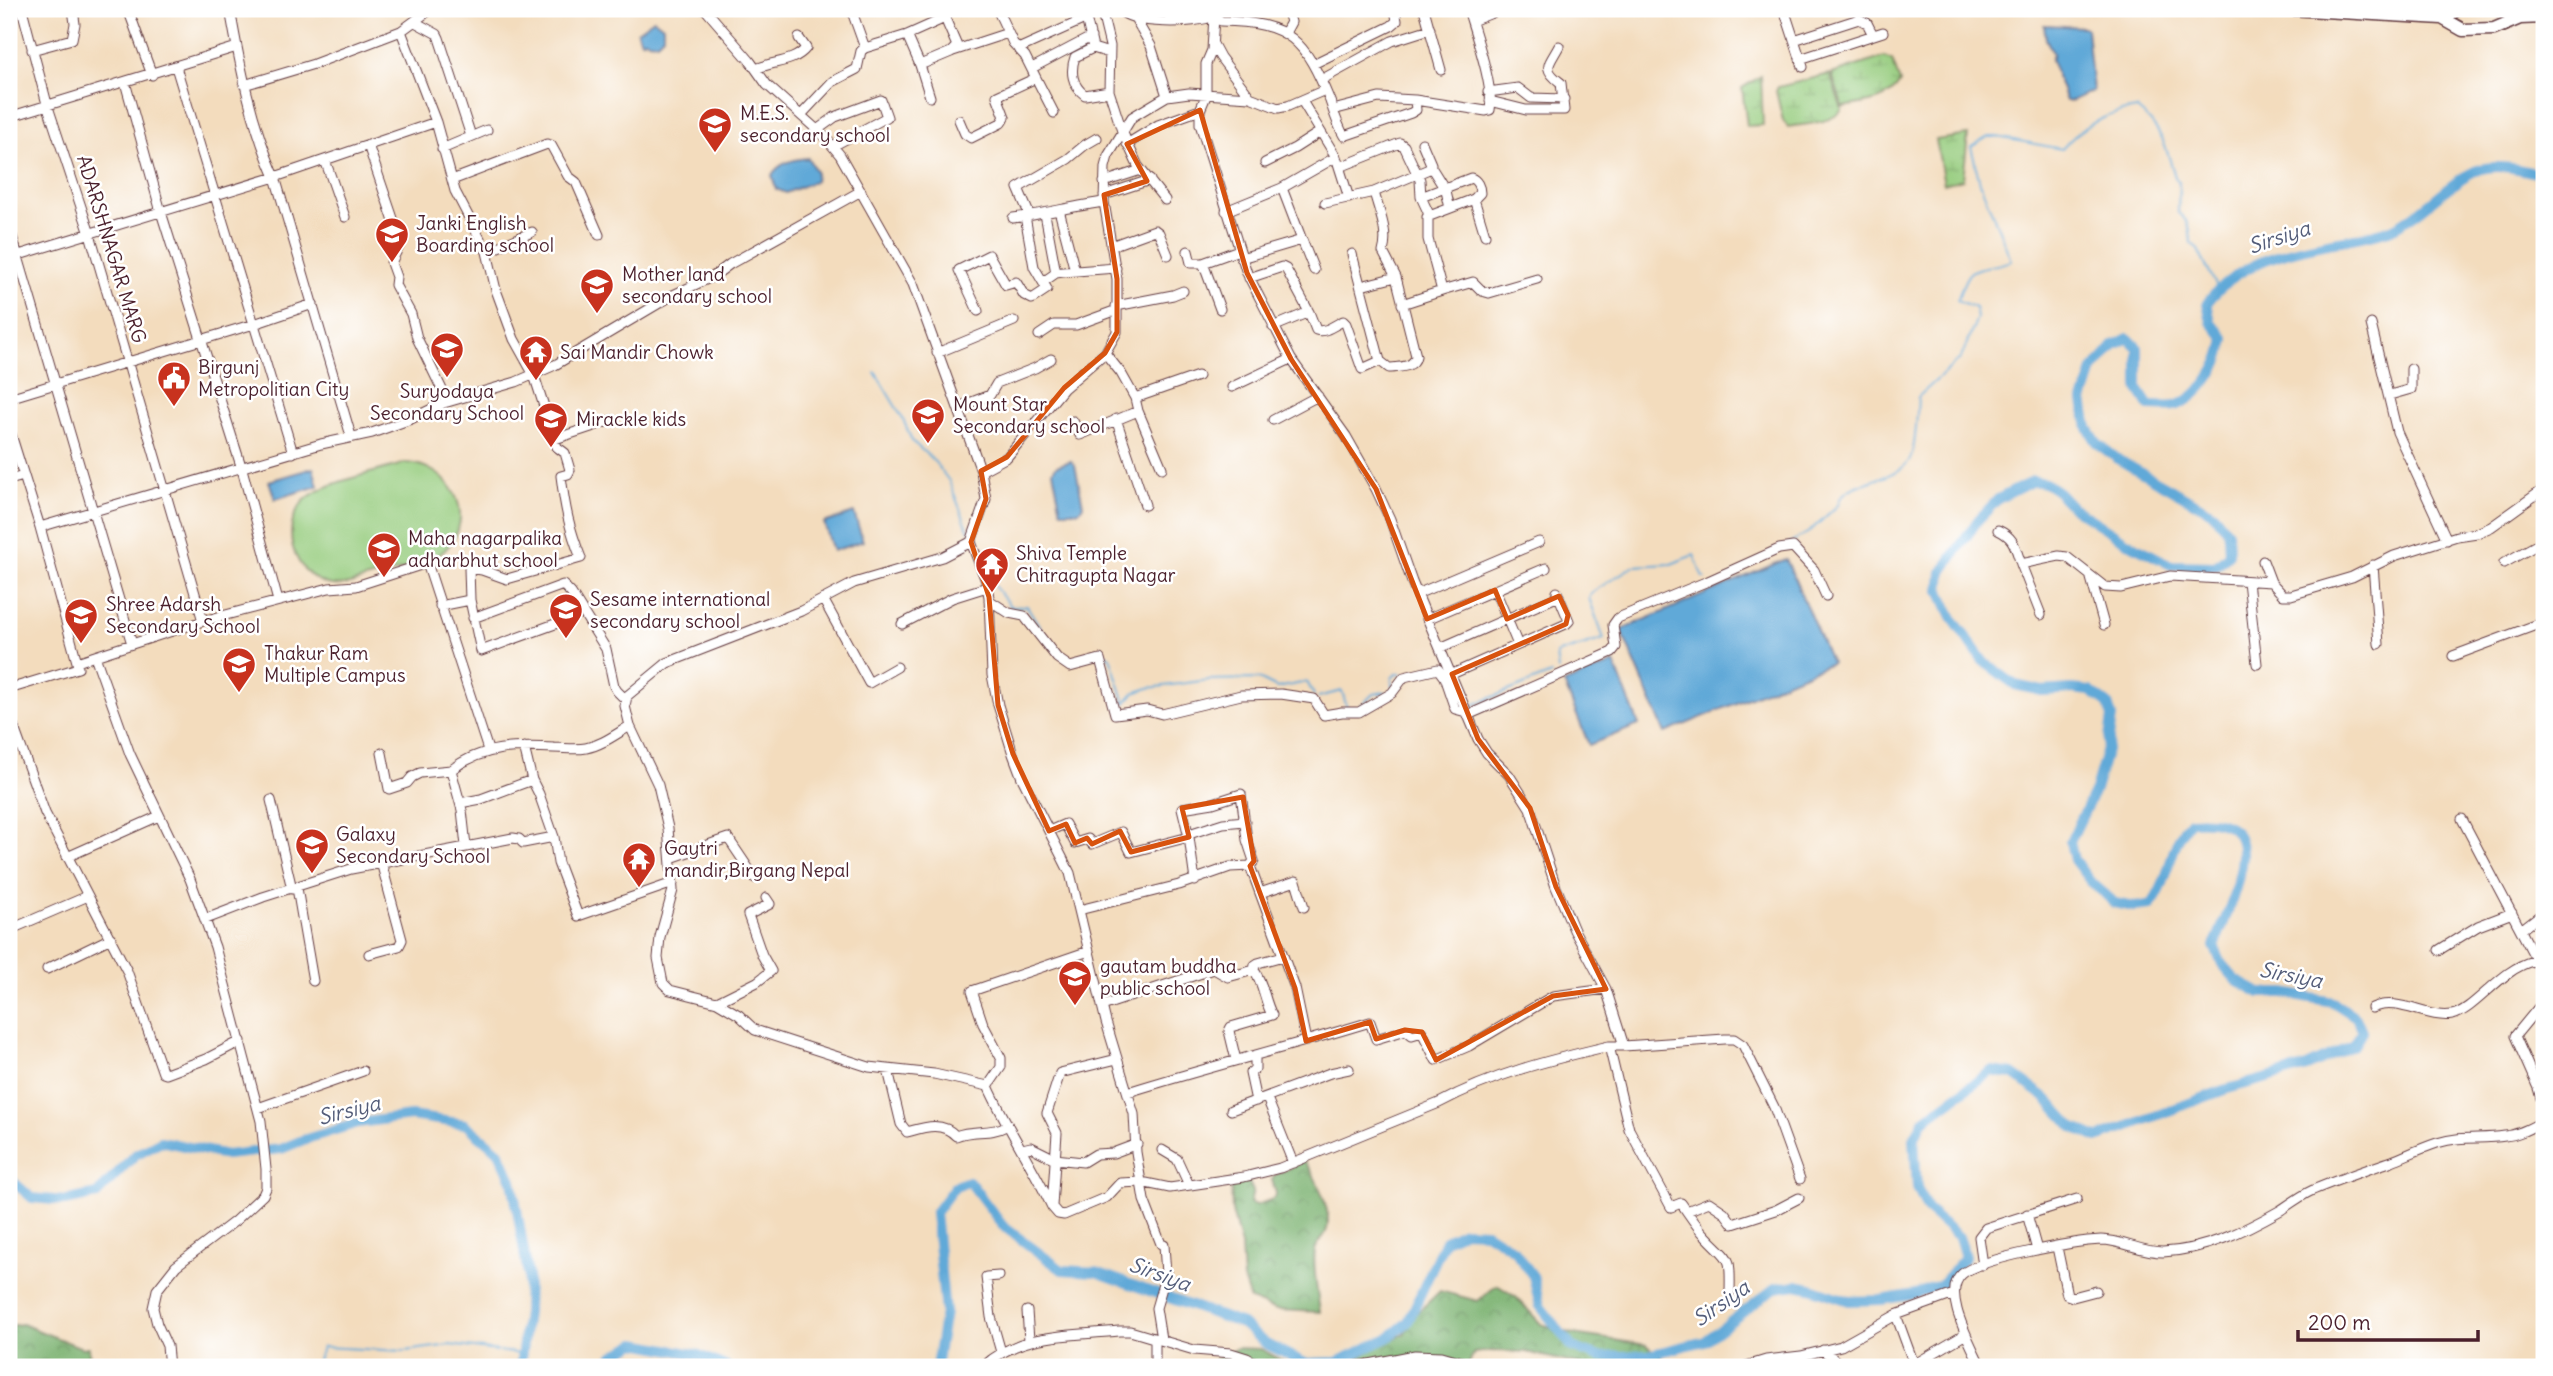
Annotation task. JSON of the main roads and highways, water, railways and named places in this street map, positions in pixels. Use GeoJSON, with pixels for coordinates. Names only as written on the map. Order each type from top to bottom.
{"type":"FeatureCollection","features":[{"type":"Feature","properties":{"kind":"main road"},"geometry":{"type":"LineString","coordinates":[[2290,9],[2437,15],[2458,9]]}},
{"type":"Feature","properties":{"kind":"main road"},"geometry":{"type":"LineString","coordinates":[[2498,9],[2544,17]]}},
{"type":"Feature","properties":{"kind":"main road"},"geometry":{"type":"LineString","coordinates":[[2437,15],[2463,30],[2500,27],[2523,15]]}},
{"type":"Feature","properties":{"kind":"water"},"geometry":{"type":"Polygon","coordinates":[[[654,19],[663,26],[663,36],[657,42],[646,39],[641,41],[637,31],[654,19]]]}},
{"type":"Feature","properties":{"kind":"water"},"geometry":{"type":"Polygon","coordinates":[[[2044,25],[2087,29],[2093,91],[2066,101],[2051,60],[2053,53],[2046,39],[2044,25]]]}},
{"type":"Feature","properties":{"kind":"water"},"geometry":{"type":"Polygon","coordinates":[[[808,158],[816,172],[815,181],[786,193],[776,189],[772,175],[779,167],[787,162],[808,158]]]}},
{"type":"Feature","properties":{"kind":"water"},"geometry":{"type":"Polygon","coordinates":[[[1071,461],[1075,465],[1083,505],[1079,511],[1061,511],[1053,471],[1056,466],[1071,461]]]}},
{"type":"Feature","properties":{"kind":"water"},"geometry":{"type":"Polygon","coordinates":[[[313,468],[318,486],[275,499],[269,481],[313,468]]]}},
{"type":"Feature","properties":{"kind":"water"},"geometry":{"type":"Polygon","coordinates":[[[854,513],[863,541],[833,551],[824,523],[854,513]]]}},
{"type":"Feature","properties":{"kind":"water"},"geometry":{"type":"Polygon","coordinates":[[[1786,559],[1831,663],[1665,733],[1621,630],[1786,559]]]}},
{"type":"Feature","properties":{"kind":"water"},"geometry":{"type":"Polygon","coordinates":[[[1614,663],[1639,725],[1589,745],[1564,683],[1614,663]]]}},
{"type":"Feature","properties":{"kind":"waterway"},"geometry":{"type":"LineString","coordinates":[[1788,544],[1809,532],[1838,505],[1841,497],[1849,490],[1896,472],[1905,465],[1911,457],[1914,445],[1918,397],[1961,358],[1977,318],[1975,308],[1957,300],[1965,280],[1972,271],[2011,260],[1980,183],[1971,147],[1988,137],[1997,137],[2062,149],[2095,122],[2137,109],[2153,124],[2162,140],[2179,182],[2178,213],[2187,222],[2191,243],[2197,248],[2218,289]]}},
{"type":"Feature","properties":{"kind":"waterway","name":"Sirsiya"},"geometry":{"type":"LineString","coordinates":[[936,1367],[945,1312],[935,1213],[955,1186],[969,1181],[1003,1226],[1062,1270],[1096,1272],[1242,1324],[1266,1344],[1305,1363],[1337,1362],[1388,1338],[1408,1322],[1445,1240],[1464,1231],[1486,1232],[1514,1250],[1533,1276],[1540,1306],[1572,1347],[1599,1357],[1648,1355],[1705,1341],[1775,1288],[1796,1285],[1849,1301],[1881,1300],[1916,1294],[1940,1285],[1965,1257],[1959,1237],[1927,1209],[1917,1187],[1914,1138],[1924,1120],[1991,1071],[2013,1074],[2045,1097],[2073,1127],[2097,1138],[2224,1090],[2307,1067],[2354,1045],[2362,1031],[2356,1017],[2333,1002],[2284,993],[2260,993],[2236,980],[2222,964],[2214,946],[2236,888],[2242,855],[2241,842],[2232,828],[2214,822],[2190,821],[2178,840],[2163,885],[2151,905],[2134,907],[2115,903],[2090,881],[2074,860],[2070,842],[2095,790],[2108,746],[2112,717],[2108,704],[2090,691],[2042,691],[2015,685],[1983,661],[1953,619],[1940,591],[1942,572],[1978,520],[1998,499],[2033,481],[2045,483],[2072,507],[2127,542],[2171,565],[2216,566],[2229,554],[2228,532],[2213,513],[2119,460],[2098,444],[2088,428],[2083,401],[2093,370],[2114,345],[2128,338],[2138,348],[2138,389],[2149,406],[2178,405],[2203,387],[2215,369],[2225,339],[2211,322],[2207,303],[2234,277],[2284,253],[2391,229],[2412,217],[2454,183],[2483,168],[2519,169],[2544,175]]}},
{"type":"Feature","properties":{"kind":"waterway"},"geometry":{"type":"LineString","coordinates":[[875,372],[903,419],[912,441],[934,461],[949,481],[969,531]]}},
{"type":"Feature","properties":{"kind":"waterway"},"geometry":{"type":"LineString","coordinates":[[1558,670],[1556,654],[1604,639],[1589,598],[1591,593],[1633,566],[1671,564],[1694,555],[1705,578]]}},
{"type":"Feature","properties":{"kind":"waterway"},"geometry":{"type":"LineString","coordinates":[[985,565],[991,582],[1011,607],[1027,606],[1046,637]]}},
{"type":"Feature","properties":{"kind":"waterway"},"geometry":{"type":"LineString","coordinates":[[1049,641],[1070,661],[1097,650],[1110,657],[1125,703],[1134,693],[1149,688],[1209,680],[1259,679],[1277,688],[1307,682],[1314,695]]}},
{"type":"Feature","properties":{"kind":"waterway"},"geometry":{"type":"LineString","coordinates":[[1392,686],[1392,678],[1401,674]]}},
{"type":"Feature","properties":{"kind":"waterway"},"geometry":{"type":"LineString","coordinates":[[1468,707],[1551,674]]}},
{"type":"Feature","properties":{"kind":"waterway"},"geometry":{"type":"LineString","coordinates":[[1318,697],[1342,691],[1347,708]]}},
{"type":"Feature","properties":{"kind":"waterway"},"geometry":{"type":"LineString","coordinates":[[1361,706],[1373,694],[1386,692]]}},
{"type":"Feature","properties":{"kind":"waterway","name":"Sirsiya"},"geometry":{"type":"LineString","coordinates":[[9,1178],[32,1198],[65,1201],[97,1194],[135,1155],[161,1141],[226,1155],[281,1149],[358,1123],[411,1116],[465,1124],[499,1152],[512,1180],[528,1275],[527,1312],[520,1367]]}},
{"type":"Feature","properties":{"kind":"waterway","name":"Sirsiya"},"geometry":{"type":"LineString","coordinates":[[604,1367],[615,1355],[636,1343],[699,1355],[727,1367]]}},
{"type":"Feature","properties":{"kind":"waterway"},"geometry":{"type":"LineString","coordinates":[[316,1367],[322,1347],[405,1351],[450,1345],[522,1354]]}},
{"type":"Feature","properties":{"kind":"waterway","name":"Sirsiya"},"geometry":{"type":"LineString","coordinates":[[1305,1363],[1307,1367]]}},
{"type":"Feature","properties":{"kind":"place","name":"M.E.S. secondary school"},"geometry":{"type":"Point","coordinates":[715,154]}},
{"type":"Feature","properties":{"kind":"place","name":"Janki English Boarding school"},"geometry":{"type":"Point","coordinates":[392,264]}},
{"type":"Feature","properties":{"kind":"place","name":"Mother land secondary school"},"geometry":{"type":"Point","coordinates":[597,315]}},
{"type":"Feature","properties":{"kind":"place","name":"Suryodaya Secondary School"},"geometry":{"type":"Point","coordinates":[447,379]}},
{"type":"Feature","properties":{"kind":"place","name":"Sai Mandir Chowk"},"geometry":{"type":"Point","coordinates":[536,382]}},
{"type":"Feature","properties":{"kind":"place","name":"Birgunj Metropolitian City"},"geometry":{"type":"Point","coordinates":[174,408]}},
{"type":"Feature","properties":{"kind":"place","name":"Mount Star Secondary school"},"geometry":{"type":"Point","coordinates":[928,445]}},
{"type":"Feature","properties":{"kind":"place","name":"Mirackle kids"},"geometry":{"type":"Point","coordinates":[551,449]}},
{"type":"Feature","properties":{"kind":"place","name":"Maha nagarpalika adharbhut school"},"geometry":{"type":"Point","coordinates":[384,579]}},
{"type":"Feature","properties":{"kind":"place","name":"Shiva Temple Chitragupta Nagar"},"geometry":{"type":"Point","coordinates":[992,594]}},
{"type":"Feature","properties":{"kind":"place","name":"Sesame international secondary school"},"geometry":{"type":"Point","coordinates":[566,640]}},
{"type":"Feature","properties":{"kind":"place","name":"Shree Adarsh Secondary School"},"geometry":{"type":"Point","coordinates":[81,645]}},
{"type":"Feature","properties":{"kind":"place","name":"Thakur Ram Multiple Campus"},"geometry":{"type":"Point","coordinates":[239,694]}},
{"type":"Feature","properties":{"kind":"place","name":"Galaxy Secondary School"},"geometry":{"type":"Point","coordinates":[312,875]}},
{"type":"Feature","properties":{"kind":"place","name":"Gaytri mandir,Birgang Nepal"},"geometry":{"type":"Point","coordinates":[639,889]}},
{"type":"Feature","properties":{"kind":"place","name":"gautam buddha public school"},"geometry":{"type":"Point","coordinates":[1075,1007]}}]}
